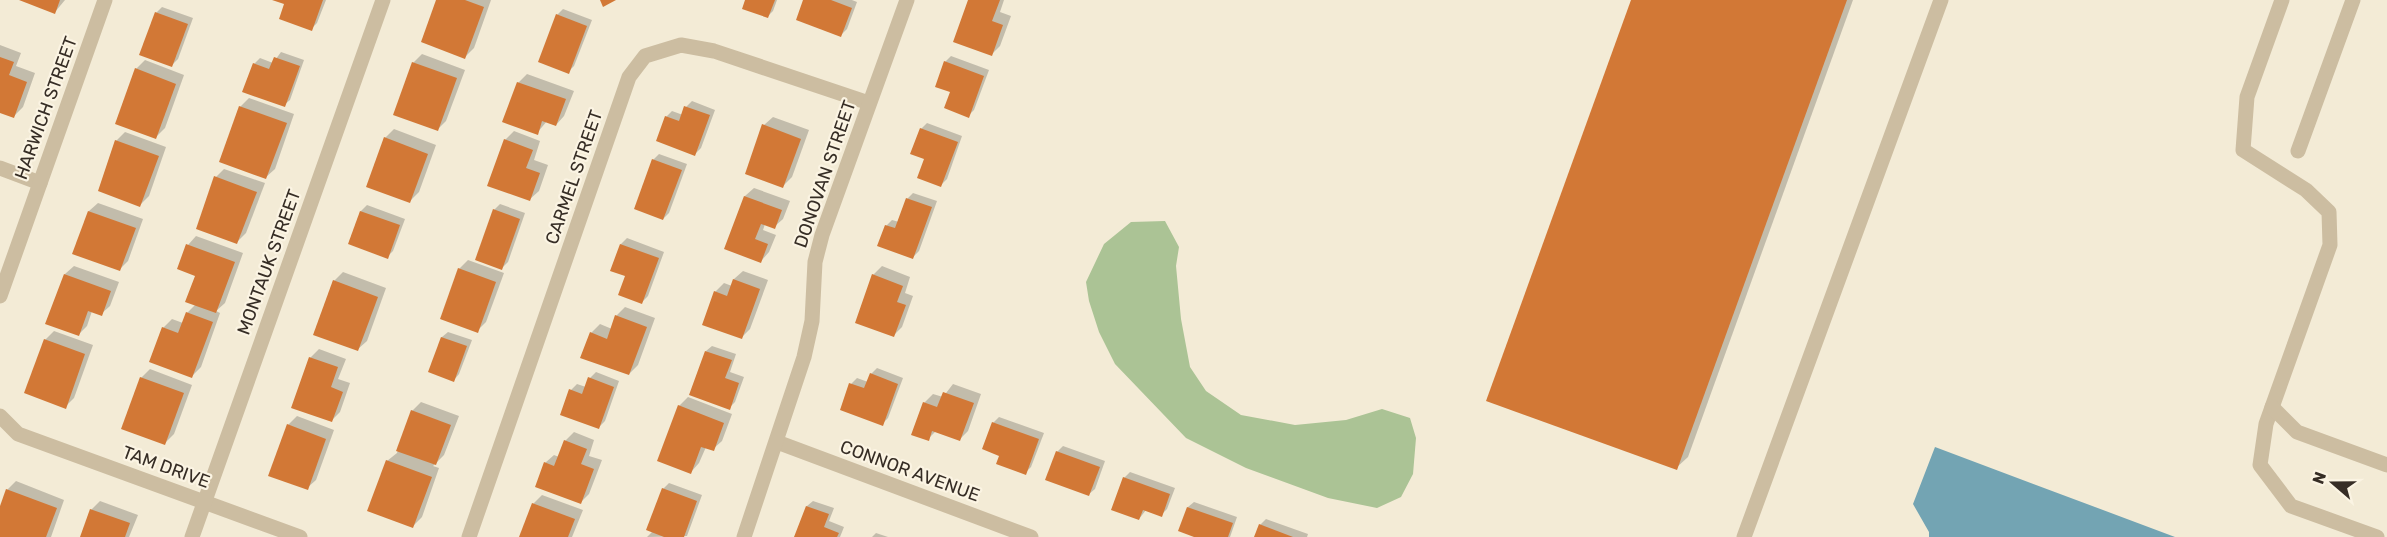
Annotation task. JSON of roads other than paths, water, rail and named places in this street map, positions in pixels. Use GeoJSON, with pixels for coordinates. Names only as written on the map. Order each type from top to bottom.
{"type":"FeatureCollection","features":[{"type":"Feature","properties":{"kind":"street","name":"HARWICH STREET"},"geometry":{"type":"LineString","coordinates":[[0,296],[105,0]]}},
{"type":"Feature","properties":{"kind":"street","name":"MONTAUK STREET"},"geometry":{"type":"LineString","coordinates":[[192,537],[382,0]]}},
{"type":"Feature","properties":{"kind":"street","name":"DONOVAN STREET"},"geometry":{"type":"LineString","coordinates":[[744,537],[804,357],[810,330],[816,262],[822,235],[907,0]]}},
{"type":"Feature","properties":{"kind":"street"},"geometry":{"type":"LineString","coordinates":[[1744,537],[1941,0]]}},
{"type":"Feature","properties":{"kind":"street"},"geometry":{"type":"LineString","coordinates":[[2282,0],[2247,97],[2243,150],[2306,190],[2329,212],[2330,245],[2266,424],[2260,465],[2291,506],[2377,537]]}},
{"type":"Feature","properties":{"kind":"street"},"geometry":{"type":"LineString","coordinates":[[2298,151],[2353,0]]}},
{"type":"Feature","properties":{"kind":"street","name":"CARMEL STREET"},"geometry":{"type":"LineString","coordinates":[[469,537],[629,77],[645,56],[681,45],[714,51],[869,103]]}},
{"type":"Feature","properties":{"kind":"street"},"geometry":{"type":"LineString","coordinates":[[0,168],[40,183]]}},
{"type":"Feature","properties":{"kind":"street"},"geometry":{"type":"LineString","coordinates":[[2272,407],[2297,432],[2387,465]]}},
{"type":"Feature","properties":{"kind":"street","name":"TAM DRIVE"},"geometry":{"type":"LineString","coordinates":[[0,416],[18,434],[300,537]]}},
{"type":"Feature","properties":{"kind":"street","name":"CONNOR AVENUE"},"geometry":{"type":"LineString","coordinates":[[777,442],[1031,537]]}},
{"type":"Feature","properties":{"kind":"water"},"geometry":{"type":"Polygon","coordinates":[[[1935,447],[2175,537],[1929,537],[1929,532],[1913,504],[1935,447]]]}}]}
